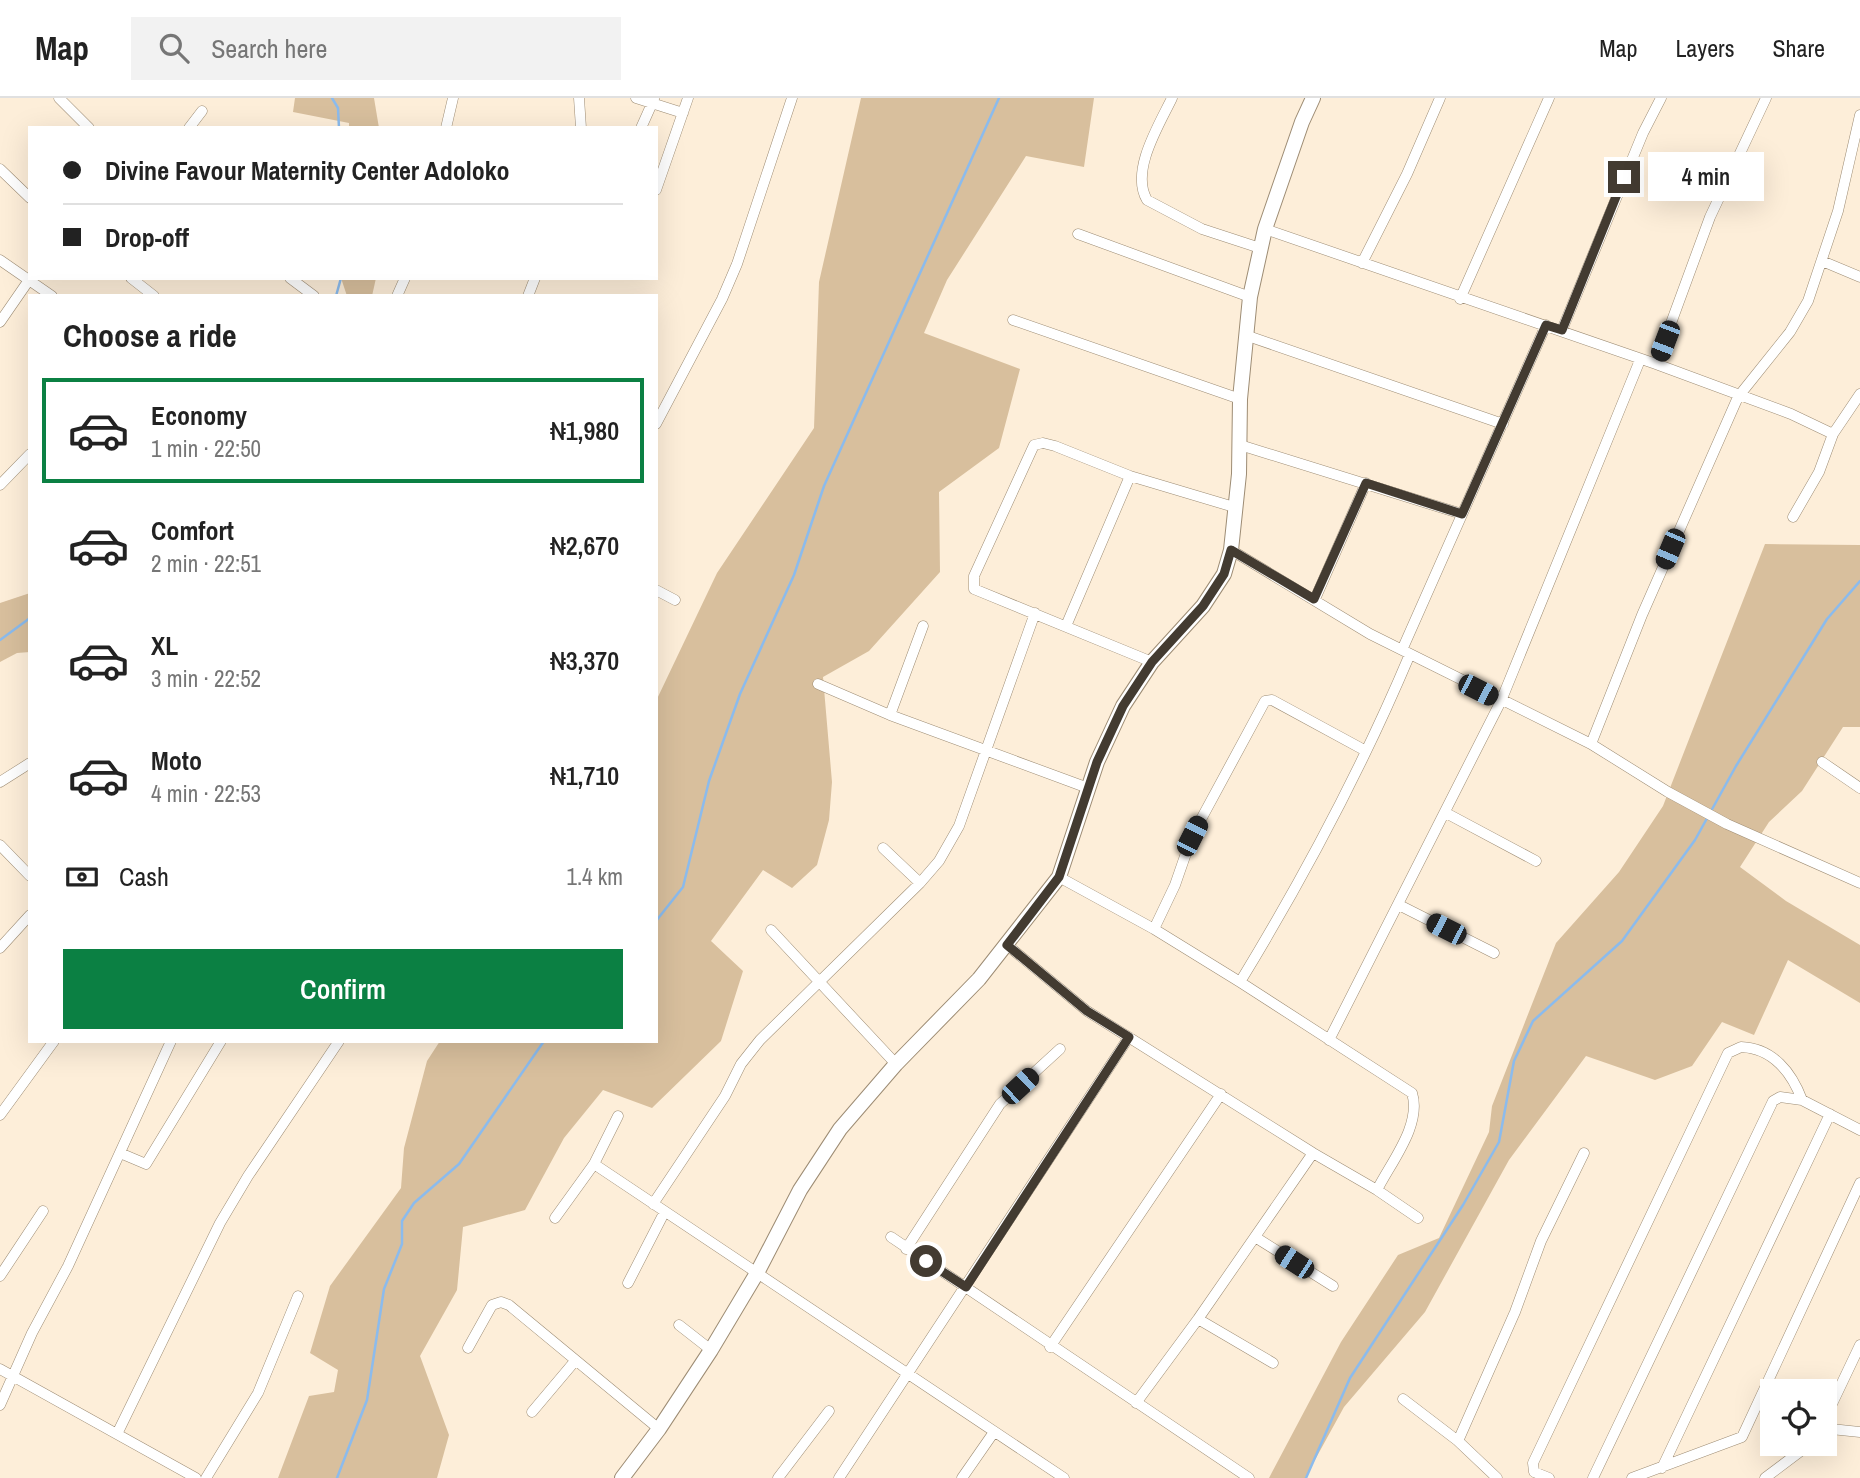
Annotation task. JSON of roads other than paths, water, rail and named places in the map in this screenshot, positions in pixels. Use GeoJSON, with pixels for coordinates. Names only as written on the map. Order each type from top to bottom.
{"type":"FeatureCollection","features":[{"type":"Feature","properties":{"kind":"street"},"geometry":{"type":"LineString","coordinates":[[59,98],[87,126]]}},
{"type":"Feature","properties":{"kind":"street"},"geometry":{"type":"LineString","coordinates":[[446,126],[453,98]]}},
{"type":"Feature","properties":{"kind":"street"},"geometry":{"type":"LineString","coordinates":[[579,98],[581,126]]}},
{"type":"Feature","properties":{"kind":"street"},"geometry":{"type":"LineString","coordinates":[[636,98],[653,100],[683,113]]}},
{"type":"Feature","properties":{"kind":"street"},"geometry":{"type":"LineString","coordinates":[[658,184],[688,98]]}},
{"type":"Feature","properties":{"kind":"street"},"geometry":{"type":"LineString","coordinates":[[658,420],[722,299],[737,264],[792,98]]}},
{"type":"Feature","properties":{"kind":"street"},"geometry":{"type":"LineString","coordinates":[[1172,98],[1145,162],[1142,192],[1147,200],[1202,229],[1260,248]]}},
{"type":"Feature","properties":{"kind":"street"},"geometry":{"type":"LineString","coordinates":[[622,1478],[659,1429],[710,1350],[757,1273],[800,1190],[833,1139],[896,1064],[979,979],[1059,877],[1088,788],[1123,706],[1152,662],[1203,606],[1224,574],[1231,550],[1240,444],[1240,399],[1250,297],[1265,229],[1313,98]]}},
{"type":"Feature","properties":{"kind":"street"},"geometry":{"type":"LineString","coordinates":[[1362,264],[1407,174],[1440,98]]}},
{"type":"Feature","properties":{"kind":"street"},"geometry":{"type":"LineString","coordinates":[[1460,299],[1549,98]]}},
{"type":"Feature","properties":{"kind":"street"},"geometry":{"type":"LineString","coordinates":[[1562,330],[1643,133],[1661,98]]}},
{"type":"Feature","properties":{"kind":"street"},"geometry":{"type":"LineString","coordinates":[[1656,364],[1710,217],[1766,98]]}},
{"type":"Feature","properties":{"kind":"street"},"geometry":{"type":"LineString","coordinates":[[642,126],[653,100]]}},
{"type":"Feature","properties":{"kind":"street"},"geometry":{"type":"LineString","coordinates":[[191,126],[202,111]]}},
{"type":"Feature","properties":{"kind":"street"},"geometry":{"type":"LineString","coordinates":[[1591,744],[1652,591],[1738,397],[1790,332],[1808,301],[1838,211],[1860,115]]}},
{"type":"Feature","properties":{"kind":"street"},"geometry":{"type":"LineString","coordinates":[[0,169],[28,196]]}},
{"type":"Feature","properties":{"kind":"street"},"geometry":{"type":"LineString","coordinates":[[1265,229],[1460,299],[1562,330],[1738,397],[1791,414],[1833,434]]}},
{"type":"Feature","properties":{"kind":"street"},"geometry":{"type":"LineString","coordinates":[[1078,234],[1250,297]]}},
{"type":"Feature","properties":{"kind":"street"},"geometry":{"type":"LineString","coordinates":[[0,260],[28,279]]}},
{"type":"Feature","properties":{"kind":"street"},"geometry":{"type":"LineString","coordinates":[[1822,261],[1860,277]]}},
{"type":"Feature","properties":{"kind":"street"},"geometry":{"type":"LineString","coordinates":[[0,322],[29,280],[49,294]]}},
{"type":"Feature","properties":{"kind":"street"},"geometry":{"type":"LineString","coordinates":[[134,280],[151,294]]}},
{"type":"Feature","properties":{"kind":"street"},"geometry":{"type":"LineString","coordinates":[[293,280],[311,294]]}},
{"type":"Feature","properties":{"kind":"street"},"geometry":{"type":"LineString","coordinates":[[1013,320],[1240,399]]}},
{"type":"Feature","properties":{"kind":"street"},"geometry":{"type":"LineString","coordinates":[[1240,982],[1287,906],[1366,751],[1462,514],[1546,325]]}},
{"type":"Feature","properties":{"kind":"street"},"geometry":{"type":"LineString","coordinates":[[1245,335],[1503,424]]}},
{"type":"Feature","properties":{"kind":"street"},"geometry":{"type":"LineString","coordinates":[[1329,1040],[1501,701],[1640,360]]}},
{"type":"Feature","properties":{"kind":"street"},"geometry":{"type":"LineString","coordinates":[[1793,517],[1819,472],[1833,434],[1860,394]]}},
{"type":"Feature","properties":{"kind":"street"},"geometry":{"type":"LineString","coordinates":[[1152,662],[974,589],[974,576],[1034,445],[1043,443],[1055,446],[1130,476],[1234,507]]}},
{"type":"Feature","properties":{"kind":"street"},"geometry":{"type":"LineString","coordinates":[[1240,444],[1462,514]]}},
{"type":"Feature","properties":{"kind":"street"},"geometry":{"type":"LineString","coordinates":[[0,485],[28,456]]}},
{"type":"Feature","properties":{"kind":"street"},"geometry":{"type":"LineString","coordinates":[[1066,626],[1130,476]]}},
{"type":"Feature","properties":{"kind":"street"},"geometry":{"type":"LineString","coordinates":[[1314,599],[1366,483]]}},
{"type":"Feature","properties":{"kind":"street"},"geometry":{"type":"LineString","coordinates":[[1231,550],[1406,652],[1591,744],[1668,792],[1727,824],[1859,879]]}},
{"type":"Feature","properties":{"kind":"street"},"geometry":{"type":"LineString","coordinates":[[658,591],[675,600]]}},
{"type":"Feature","properties":{"kind":"street"},"geometry":{"type":"LineString","coordinates":[[653,1204],[725,1096],[741,1064],[760,1040],[920,883],[939,861],[959,825],[1035,613]]}},
{"type":"Feature","properties":{"kind":"street"},"geometry":{"type":"LineString","coordinates":[[890,715],[923,626]]}},
{"type":"Feature","properties":{"kind":"street"},"geometry":{"type":"LineString","coordinates":[[818,684],[890,715],[1088,788]]}},
{"type":"Feature","properties":{"kind":"street"},"geometry":{"type":"LineString","coordinates":[[1154,929],[1175,885],[1192,836],[1259,707],[1265,701],[1272,700],[1366,751]]}},
{"type":"Feature","properties":{"kind":"street"},"geometry":{"type":"LineString","coordinates":[[1822,762],[1860,788]]}},
{"type":"Feature","properties":{"kind":"street"},"geometry":{"type":"LineString","coordinates":[[0,782],[28,764]]}},
{"type":"Feature","properties":{"kind":"street"},"geometry":{"type":"LineString","coordinates":[[1446,813],[1535,861]]}},
{"type":"Feature","properties":{"kind":"street"},"geometry":{"type":"LineString","coordinates":[[0,845],[28,874]]}},
{"type":"Feature","properties":{"kind":"street"},"geometry":{"type":"LineString","coordinates":[[883,848],[920,883]]}},
{"type":"Feature","properties":{"kind":"street"},"geometry":{"type":"LineString","coordinates":[[1059,877],[1154,929],[1412,1093],[1415,1105],[1412,1125],[1377,1190]]}},
{"type":"Feature","properties":{"kind":"street"},"geometry":{"type":"LineString","coordinates":[[1399,905],[1494,953]]}},
{"type":"Feature","properties":{"kind":"street"},"geometry":{"type":"LineString","coordinates":[[0,948],[28,917]]}},
{"type":"Feature","properties":{"kind":"street"},"geometry":{"type":"LineString","coordinates":[[771,930],[896,1064]]}},
{"type":"Feature","properties":{"kind":"street"},"geometry":{"type":"LineString","coordinates":[[1007,945],[1087,1011],[1313,1153],[1377,1190],[1418,1219]]}},
{"type":"Feature","properties":{"kind":"street"},"geometry":{"type":"LineString","coordinates":[[839,1478],[1129,1037]]}},
{"type":"Feature","properties":{"kind":"street"},"geometry":{"type":"LineString","coordinates":[[0,1115],[53,1043]]}},
{"type":"Feature","properties":{"kind":"street"},"geometry":{"type":"LineString","coordinates":[[0,1405],[68,1266],[170,1043]]}},
{"type":"Feature","properties":{"kind":"street"},"geometry":{"type":"LineString","coordinates":[[120,1153],[146,1164],[219,1043]]}},
{"type":"Feature","properties":{"kind":"street"},"geometry":{"type":"LineString","coordinates":[[117,1434],[220,1223],[248,1176],[339,1043]]}},
{"type":"Feature","properties":{"kind":"street"},"geometry":{"type":"LineString","coordinates":[[1549,1478],[1534,1472],[1533,1463],[1728,1053],[1741,1047],[1768,1055],[1792,1074],[1802,1100]]}},
{"type":"Feature","properties":{"kind":"street"},"geometry":{"type":"LineString","coordinates":[[906,1248],[995,1111],[1059,1049]]}},
{"type":"Feature","properties":{"kind":"street"},"geometry":{"type":"LineString","coordinates":[[1051,1347],[1221,1094]]}},
{"type":"Feature","properties":{"kind":"street"},"geometry":{"type":"LineString","coordinates":[[1593,1478],[1773,1101],[1780,1097],[1802,1100],[1860,1130]]}},
{"type":"Feature","properties":{"kind":"street"},"geometry":{"type":"LineString","coordinates":[[1662,1468],[1830,1114]]}},
{"type":"Feature","properties":{"kind":"street"},"geometry":{"type":"LineString","coordinates":[[555,1218],[594,1164],[618,1116]]}},
{"type":"Feature","properties":{"kind":"street"},"geometry":{"type":"LineString","coordinates":[[1136,1403],[1313,1153]]}},
{"type":"Feature","properties":{"kind":"street"},"geometry":{"type":"LineString","coordinates":[[1458,1441],[1515,1312],[1541,1241],[1584,1153]]}},
{"type":"Feature","properties":{"kind":"street"},"geometry":{"type":"LineString","coordinates":[[594,1164],[1064,1478]]}},
{"type":"Feature","properties":{"kind":"street"},"geometry":{"type":"LineString","coordinates":[[1632,1478],[1742,1437],[1860,1183]]}},
{"type":"Feature","properties":{"kind":"street"},"geometry":{"type":"LineString","coordinates":[[0,1276],[43,1211]]}},
{"type":"Feature","properties":{"kind":"street"},"geometry":{"type":"LineString","coordinates":[[628,1283],[664,1213]]}},
{"type":"Feature","properties":{"kind":"street"},"geometry":{"type":"LineString","coordinates":[[891,1237],[1249,1478]]}},
{"type":"Feature","properties":{"kind":"street"},"geometry":{"type":"LineString","coordinates":[[1255,1237],[1333,1286]]}},
{"type":"Feature","properties":{"kind":"street"},"geometry":{"type":"LineString","coordinates":[[206,1478],[258,1393],[298,1296]]}},
{"type":"Feature","properties":{"kind":"street"},"geometry":{"type":"LineString","coordinates":[[468,1348],[486,1311],[502,1302],[659,1429]]}},
{"type":"Feature","properties":{"kind":"street"},"geometry":{"type":"LineString","coordinates":[[1198,1319],[1273,1363]]}},
{"type":"Feature","properties":{"kind":"street"},"geometry":{"type":"LineString","coordinates":[[679,1325],[710,1350]]}},
{"type":"Feature","properties":{"kind":"street"},"geometry":{"type":"LineString","coordinates":[[1837,1393],[1860,1345]]}},
{"type":"Feature","properties":{"kind":"street"},"geometry":{"type":"LineString","coordinates":[[532,1412],[575,1361]]}},
{"type":"Feature","properties":{"kind":"street"},"geometry":{"type":"LineString","coordinates":[[0,1369],[196,1478]]}},
{"type":"Feature","properties":{"kind":"street"},"geometry":{"type":"LineString","coordinates":[[1403,1399],[1458,1441],[1497,1478]]}},
{"type":"Feature","properties":{"kind":"street"},"geometry":{"type":"LineString","coordinates":[[778,1478],[829,1411]]}},
{"type":"Feature","properties":{"kind":"street"},"geometry":{"type":"LineString","coordinates":[[1837,1430],[1860,1432]]}},
{"type":"Feature","properties":{"kind":"street"},"geometry":{"type":"LineString","coordinates":[[962,1478],[993,1432]]}},
{"type":"Feature","properties":{"kind":"street"},"geometry":{"type":"LineString","coordinates":[[1765,1478],[1777,1474],[1797,1456]]}},
{"type":"Feature","properties":{"kind":"waterway"},"geometry":{"type":"LineString","coordinates":[[332,98],[338,108],[339,126]]}},
{"type":"Feature","properties":{"kind":"waterway"},"geometry":{"type":"LineString","coordinates":[[658,918],[683,887],[709,781],[740,694],[794,575],[824,486],[999,98]]}},
{"type":"Feature","properties":{"kind":"waterway"},"geometry":{"type":"LineString","coordinates":[[337,294],[340,280]]}},
{"type":"Feature","properties":{"kind":"waterway"},"geometry":{"type":"LineString","coordinates":[[1306,1478],[1350,1378],[1463,1205],[1499,1142],[1514,1061],[1533,1021],[1622,941],[1695,840],[1736,766],[1827,619],[1860,581]]}},
{"type":"Feature","properties":{"kind":"waterway"},"geometry":{"type":"LineString","coordinates":[[0,640],[28,619]]}},
{"type":"Feature","properties":{"kind":"waterway"},"geometry":{"type":"LineString","coordinates":[[337,1478],[367,1400],[384,1289],[402,1244],[402,1221],[414,1203],[459,1164],[543,1043]]}}]}
